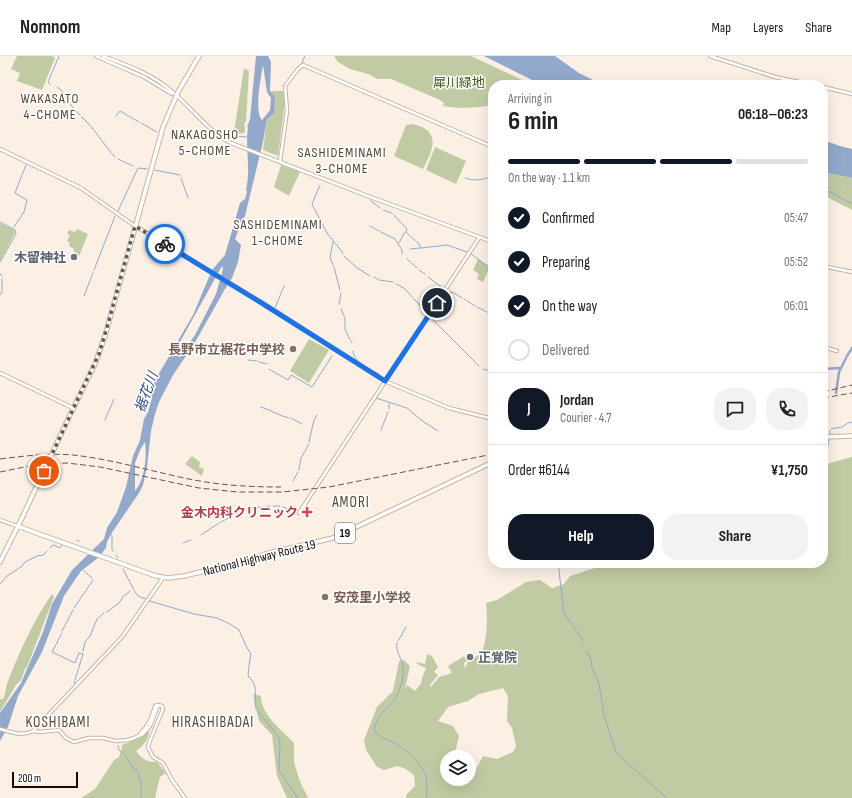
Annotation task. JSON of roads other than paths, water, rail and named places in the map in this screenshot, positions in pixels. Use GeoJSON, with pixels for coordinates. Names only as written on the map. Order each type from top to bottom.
{"type":"FeatureCollection","features":[{"type":"Feature","properties":{"kind":"highway"},"geometry":{"type":"LineString","coordinates":[[0,562],[95,364],[105,336],[161,133],[176,96],[200,56]]}},
{"type":"Feature","properties":{"kind":"highway"},"geometry":{"type":"LineString","coordinates":[[828,437],[852,436]]}},
{"type":"Feature","properties":{"kind":"highway","name":"National Highway Route 19"},"geometry":{"type":"LineString","coordinates":[[18,526],[163,578],[178,577],[333,538],[488,464]]}},
{"type":"Feature","properties":{"kind":"street"},"geometry":{"type":"LineString","coordinates":[[96,56],[144,77],[176,96]]}},
{"type":"Feature","properties":{"kind":"street"},"geometry":{"type":"LineString","coordinates":[[103,56],[152,77],[169,89],[213,131],[231,143],[488,241]]}},
{"type":"Feature","properties":{"kind":"street"},"geometry":{"type":"LineString","coordinates":[[710,56],[775,77],[789,80]]}},
{"type":"Feature","properties":{"kind":"street"},"geometry":{"type":"LineString","coordinates":[[279,161],[287,111],[285,86],[298,69],[303,66],[488,144]]}},
{"type":"Feature","properties":{"kind":"street"},"geometry":{"type":"LineString","coordinates":[[828,88],[852,94]]}},
{"type":"Feature","properties":{"kind":"street"},"geometry":{"type":"LineString","coordinates":[[0,149],[81,188],[135,226],[236,287],[385,381],[449,408],[488,418]]}},
{"type":"Feature","properties":{"kind":"street"},"geometry":{"type":"LineString","coordinates":[[299,513],[479,238]]}},
{"type":"Feature","properties":{"kind":"street"},"geometry":{"type":"LineString","coordinates":[[828,267],[852,272]]}},
{"type":"Feature","properties":{"kind":"street"},"geometry":{"type":"LineString","coordinates":[[828,348],[837,351]]}},
{"type":"Feature","properties":{"kind":"street"},"geometry":{"type":"LineString","coordinates":[[0,373],[74,409]]}},
{"type":"Feature","properties":{"kind":"street"},"geometry":{"type":"LineString","coordinates":[[0,520],[18,526]]}},
{"type":"Feature","properties":{"kind":"street"},"geometry":{"type":"LineString","coordinates":[[0,729],[23,735],[33,731],[122,637],[163,578]]}},
{"type":"Feature","properties":{"kind":"street"},"geometry":{"type":"LineString","coordinates":[[33,731],[39,732],[58,730],[66,738],[74,742],[89,738],[100,738],[116,741],[128,740],[138,736],[146,728],[151,720],[155,706],[162,706],[149,742],[149,751],[153,757],[163,763],[172,780],[185,798]]}},
{"type":"Feature","properties":{"kind":"water"},"geometry":{"type":"Polygon","coordinates":[[[256,56],[268,56],[271,62],[270,91],[275,97],[274,113],[267,119],[245,216],[235,239],[241,245],[238,262],[232,278],[194,344],[173,375],[159,402],[151,431],[147,467],[143,485],[139,493],[111,534],[106,548],[98,558],[81,571],[64,596],[42,652],[18,696],[8,727],[0,741],[0,713],[21,683],[43,632],[52,604],[72,570],[104,539],[107,528],[117,512],[126,487],[133,456],[140,440],[144,419],[148,412],[152,398],[150,389],[193,315],[212,270],[225,255],[240,203],[245,199],[247,192],[247,127],[250,119],[256,56]],[[263,65],[258,102],[258,110],[262,120],[270,110],[271,98],[267,92],[263,65]],[[222,266],[176,349],[183,348],[195,335],[216,294],[223,269],[222,266]],[[145,442],[135,463],[135,491],[143,474],[146,454],[145,442]]]}},
{"type":"Feature","properties":{"kind":"water"},"geometry":{"type":"Polygon","coordinates":[[[484,56],[555,56],[579,73],[593,80],[532,80],[484,56]]]}},
{"type":"Feature","properties":{"kind":"water"},"geometry":{"type":"Polygon","coordinates":[[[828,142],[852,149],[852,178],[828,173],[828,142]]]}},
{"type":"Feature","properties":{"kind":"waterway"},"geometry":{"type":"LineString","coordinates":[[50,84],[48,82],[59,56]]}},
{"type":"Feature","properties":{"kind":"waterway"},"geometry":{"type":"LineString","coordinates":[[302,63],[305,56]]}},
{"type":"Feature","properties":{"kind":"waterway"},"geometry":{"type":"LineString","coordinates":[[57,87],[61,90],[73,108]]}},
{"type":"Feature","properties":{"kind":"waterway"},"geometry":{"type":"LineString","coordinates":[[76,111],[80,115]]}},
{"type":"Feature","properties":{"kind":"waterway"},"geometry":{"type":"LineString","coordinates":[[116,116],[120,111],[139,122]]}},
{"type":"Feature","properties":{"kind":"waterway"},"geometry":{"type":"LineString","coordinates":[[82,117],[91,126],[115,157]]}},
{"type":"Feature","properties":{"kind":"waterway"},"geometry":{"type":"LineString","coordinates":[[141,123],[157,132]]}},
{"type":"Feature","properties":{"kind":"waterway"},"geometry":{"type":"LineString","coordinates":[[233,136],[247,137]]}},
{"type":"Feature","properties":{"kind":"waterway"},"geometry":{"type":"LineString","coordinates":[[118,159],[133,166]]}},
{"type":"Feature","properties":{"kind":"waterway"},"geometry":{"type":"LineString","coordinates":[[14,227],[24,212],[27,200],[15,193],[26,165]]}},
{"type":"Feature","properties":{"kind":"waterway"},"geometry":{"type":"LineString","coordinates":[[118,211],[138,168],[147,169]]}},
{"type":"Feature","properties":{"kind":"waterway"},"geometry":{"type":"LineString","coordinates":[[155,170],[180,175]]}},
{"type":"Feature","properties":{"kind":"waterway"},"geometry":{"type":"LineString","coordinates":[[181,178],[188,198]]}},
{"type":"Feature","properties":{"kind":"waterway"},"geometry":{"type":"LineString","coordinates":[[465,178],[476,180],[488,178]]}},
{"type":"Feature","properties":{"kind":"waterway"},"geometry":{"type":"LineString","coordinates":[[320,185],[312,204],[327,233],[343,253]]}},
{"type":"Feature","properties":{"kind":"waterway"},"geometry":{"type":"LineString","coordinates":[[828,191],[852,204]]}},
{"type":"Feature","properties":{"kind":"waterway"},"geometry":{"type":"LineString","coordinates":[[370,200],[380,208]]}},
{"type":"Feature","properties":{"kind":"waterway"},"geometry":{"type":"LineString","coordinates":[[383,210],[392,213]]}},
{"type":"Feature","properties":{"kind":"waterway"},"geometry":{"type":"LineString","coordinates":[[394,215],[407,229],[406,232],[419,244],[421,248],[447,245],[467,252]]}},
{"type":"Feature","properties":{"kind":"waterway"},"geometry":{"type":"LineString","coordinates":[[94,270],[115,216]]}},
{"type":"Feature","properties":{"kind":"waterway"},"geometry":{"type":"LineString","coordinates":[[0,222],[15,230],[16,234],[0,262]]}},
{"type":"Feature","properties":{"kind":"waterway"},"geometry":{"type":"LineString","coordinates":[[370,226],[379,231]]}},
{"type":"Feature","properties":{"kind":"waterway"},"geometry":{"type":"LineString","coordinates":[[381,232],[395,239],[402,250],[402,254]]}},
{"type":"Feature","properties":{"kind":"waterway"},"geometry":{"type":"LineString","coordinates":[[399,243],[405,232]]}},
{"type":"Feature","properties":{"kind":"waterway"},"geometry":{"type":"LineString","coordinates":[[333,242],[330,257],[333,265]]}},
{"type":"Feature","properties":{"kind":"waterway"},"geometry":{"type":"LineString","coordinates":[[410,249],[420,248]]}},
{"type":"Feature","properties":{"kind":"waterway"},"geometry":{"type":"LineString","coordinates":[[471,254],[488,266]]}},
{"type":"Feature","properties":{"kind":"waterway"},"geometry":{"type":"LineString","coordinates":[[344,256],[355,266]]}},
{"type":"Feature","properties":{"kind":"waterway"},"geometry":{"type":"LineString","coordinates":[[407,259],[417,268]]}},
{"type":"Feature","properties":{"kind":"waterway"},"geometry":{"type":"LineString","coordinates":[[334,267],[340,290]]}},
{"type":"Feature","properties":{"kind":"waterway"},"geometry":{"type":"LineString","coordinates":[[356,267],[370,276]]}},
{"type":"Feature","properties":{"kind":"waterway"},"geometry":{"type":"LineString","coordinates":[[419,270],[425,274]]}},
{"type":"Feature","properties":{"kind":"waterway"},"geometry":{"type":"LineString","coordinates":[[84,296],[93,273]]}},
{"type":"Feature","properties":{"kind":"waterway"},"geometry":{"type":"LineString","coordinates":[[374,277],[379,280],[393,282]]}},
{"type":"Feature","properties":{"kind":"waterway"},"geometry":{"type":"LineString","coordinates":[[428,277],[444,289]]}},
{"type":"Feature","properties":{"kind":"waterway"},"geometry":{"type":"LineString","coordinates":[[0,295],[2,292],[2,279]]}},
{"type":"Feature","properties":{"kind":"waterway"},"geometry":{"type":"LineString","coordinates":[[396,284],[404,288],[428,314]]}},
{"type":"Feature","properties":{"kind":"waterway"},"geometry":{"type":"LineString","coordinates":[[275,308],[284,286]]}},
{"type":"Feature","properties":{"kind":"waterway"},"geometry":{"type":"LineString","coordinates":[[446,291],[454,293],[462,298]]}},
{"type":"Feature","properties":{"kind":"waterway"},"geometry":{"type":"LineString","coordinates":[[339,304],[341,293]]}},
{"type":"Feature","properties":{"kind":"waterway"},"geometry":{"type":"LineString","coordinates":[[464,299],[475,306]]}},
{"type":"Feature","properties":{"kind":"waterway"},"geometry":{"type":"LineString","coordinates":[[477,307],[487,312]]}},
{"type":"Feature","properties":{"kind":"waterway"},"geometry":{"type":"LineString","coordinates":[[341,309],[345,318],[345,329],[350,340]]}},
{"type":"Feature","properties":{"kind":"waterway"},"geometry":{"type":"LineString","coordinates":[[429,316],[479,366]]}},
{"type":"Feature","properties":{"kind":"waterway"},"geometry":{"type":"LineString","coordinates":[[847,356],[852,348]]}},
{"type":"Feature","properties":{"kind":"waterway"},"geometry":{"type":"LineString","coordinates":[[353,351],[359,362],[379,374]]}},
{"type":"Feature","properties":{"kind":"waterway"},"geometry":{"type":"LineString","coordinates":[[269,369],[288,380],[291,375],[312,387],[332,356]]}},
{"type":"Feature","properties":{"kind":"waterway"},"geometry":{"type":"LineString","coordinates":[[836,393],[839,372],[846,358]]}},
{"type":"Feature","properties":{"kind":"waterway"},"geometry":{"type":"LineString","coordinates":[[248,360],[257,361]]}},
{"type":"Feature","properties":{"kind":"waterway"},"geometry":{"type":"LineString","coordinates":[[259,362],[267,364]]}},
{"type":"Feature","properties":{"kind":"waterway"},"geometry":{"type":"LineString","coordinates":[[828,369],[839,368]]}},
{"type":"Feature","properties":{"kind":"waterway"},"geometry":{"type":"LineString","coordinates":[[483,369],[488,370]]}},
{"type":"Feature","properties":{"kind":"waterway"},"geometry":{"type":"LineString","coordinates":[[376,398],[407,408],[421,420],[438,431]]}},
{"type":"Feature","properties":{"kind":"waterway"},"geometry":{"type":"LineString","coordinates":[[105,420],[114,399]]}},
{"type":"Feature","properties":{"kind":"waterway"},"geometry":{"type":"LineString","coordinates":[[389,404],[389,409]]}},
{"type":"Feature","properties":{"kind":"waterway"},"geometry":{"type":"LineString","coordinates":[[261,407],[289,418]]}},
{"type":"Feature","properties":{"kind":"waterway"},"geometry":{"type":"LineString","coordinates":[[381,430],[388,412]]}},
{"type":"Feature","properties":{"kind":"waterway"},"geometry":{"type":"LineString","coordinates":[[309,442],[314,420],[317,415]]}},
{"type":"Feature","properties":{"kind":"waterway"},"geometry":{"type":"LineString","coordinates":[[291,418],[302,424]]}},
{"type":"Feature","properties":{"kind":"waterway"},"geometry":{"type":"LineString","coordinates":[[831,429],[842,427],[852,422]]}},
{"type":"Feature","properties":{"kind":"waterway"},"geometry":{"type":"LineString","coordinates":[[828,445],[829,439]]}},
{"type":"Feature","properties":{"kind":"waterway"},"geometry":{"type":"LineString","coordinates":[[299,470],[301,458],[309,444]]}},
{"type":"Feature","properties":{"kind":"waterway"},"geometry":{"type":"LineString","coordinates":[[293,481],[298,472]]}},
{"type":"Feature","properties":{"kind":"waterway"},"geometry":{"type":"LineString","coordinates":[[266,507],[270,506]]}},
{"type":"Feature","properties":{"kind":"waterway"},"geometry":{"type":"LineString","coordinates":[[273,506],[280,506]]}},
{"type":"Feature","properties":{"kind":"waterway"},"geometry":{"type":"LineString","coordinates":[[256,508],[263,507]]}},
{"type":"Feature","properties":{"kind":"waterway"},"geometry":{"type":"LineString","coordinates":[[283,507],[296,512]]}},
{"type":"Feature","properties":{"kind":"waterway"},"geometry":{"type":"LineString","coordinates":[[248,510],[253,508]]}},
{"type":"Feature","properties":{"kind":"waterway"},"geometry":{"type":"LineString","coordinates":[[237,514],[244,511]]}},
{"type":"Feature","properties":{"kind":"waterway"},"geometry":{"type":"LineString","coordinates":[[221,522],[234,515]]}},
{"type":"Feature","properties":{"kind":"waterway"},"geometry":{"type":"LineString","coordinates":[[201,535],[219,523]]}},
{"type":"Feature","properties":{"kind":"waterway"},"geometry":{"type":"LineString","coordinates":[[110,533],[112,536],[112,550],[114,551]]}},
{"type":"Feature","properties":{"kind":"waterway"},"geometry":{"type":"LineString","coordinates":[[183,543],[191,540]]}},
{"type":"Feature","properties":{"kind":"waterway"},"geometry":{"type":"LineString","coordinates":[[50,548],[53,545],[60,548],[62,545]]}},
{"type":"Feature","properties":{"kind":"waterway"},"geometry":{"type":"LineString","coordinates":[[0,584],[7,576],[21,567],[25,562],[37,556],[43,555],[47,551]]}},
{"type":"Feature","properties":{"kind":"waterway"},"geometry":{"type":"LineString","coordinates":[[559,568],[564,613],[583,641]]}},
{"type":"Feature","properties":{"kind":"waterway"},"geometry":{"type":"LineString","coordinates":[[82,569],[92,578]]}},
{"type":"Feature","properties":{"kind":"waterway"},"geometry":{"type":"LineString","coordinates":[[123,569],[138,596],[194,614],[217,618],[239,630],[251,654],[248,676],[252,680],[255,688],[256,709],[278,736],[280,744],[279,770],[298,798]]}},
{"type":"Feature","properties":{"kind":"waterway"},"geometry":{"type":"LineString","coordinates":[[74,608],[93,580]]}},
{"type":"Feature","properties":{"kind":"waterway"},"geometry":{"type":"LineString","coordinates":[[107,612],[119,603],[130,591]]}},
{"type":"Feature","properties":{"kind":"waterway"},"geometry":{"type":"LineString","coordinates":[[62,631],[73,610]]}},
{"type":"Feature","properties":{"kind":"waterway"},"geometry":{"type":"LineString","coordinates":[[83,651],[85,642],[90,636],[97,619],[104,613]]}},
{"type":"Feature","properties":{"kind":"waterway"},"geometry":{"type":"LineString","coordinates":[[398,641],[406,627]]}},
{"type":"Feature","properties":{"kind":"waterway"},"geometry":{"type":"LineString","coordinates":[[62,633],[52,652],[75,663],[79,653],[83,654]]}},
{"type":"Feature","properties":{"kind":"waterway"},"geometry":{"type":"LineString","coordinates":[[397,643],[397,650],[403,666],[403,678],[398,694],[380,716],[374,729],[381,737],[400,746],[421,766],[426,776],[427,798]]}},
{"type":"Feature","properties":{"kind":"waterway"},"geometry":{"type":"LineString","coordinates":[[586,651],[591,659],[592,668],[599,684],[604,715],[616,753],[667,798]]}},
{"type":"Feature","properties":{"kind":"waterway"},"geometry":{"type":"LineString","coordinates":[[75,680],[83,654]]}},
{"type":"Feature","properties":{"kind":"waterway"},"geometry":{"type":"LineString","coordinates":[[118,746],[119,750],[128,759],[134,770],[137,770],[141,783],[141,798]]}},
{"type":"Feature","properties":{"kind":"railway"},"geometry":{"type":"LineString","coordinates":[[828,391],[852,385]]}},
{"type":"Feature","properties":{"kind":"railway"},"geometry":{"type":"LineString","coordinates":[[828,397],[852,393]]}},
{"type":"Feature","properties":{"kind":"railway"},"geometry":{"type":"LineString","coordinates":[[0,459],[64,454],[115,462],[184,478],[220,484],[281,487]]}},
{"type":"Feature","properties":{"kind":"railway"},"geometry":{"type":"LineString","coordinates":[[0,472],[39,464],[67,463],[100,467],[199,488],[237,492],[282,492],[329,487],[488,455]]}},
{"type":"Feature","properties":{"kind":"place","name":"木留神社"},"geometry":{"type":"Point","coordinates":[74,257]}},
{"type":"Feature","properties":{"kind":"place","name":"長野市立裾花中学校"},"geometry":{"type":"Point","coordinates":[293,349]}},
{"type":"Feature","properties":{"kind":"place","name":"金木内科クリニック"},"geometry":{"type":"Point","coordinates":[307,512]}},
{"type":"Feature","properties":{"kind":"place","name":"安茂里小学校"},"geometry":{"type":"Point","coordinates":[325,597]}},
{"type":"Feature","properties":{"kind":"place","name":"正覚院"},"geometry":{"type":"Point","coordinates":[470,657]}},
{"type":"Feature","properties":{"kind":"district","name":"WAKASATO 4-CHOME"},"geometry":{"type":"Point","coordinates":[50,106]}},
{"type":"Feature","properties":{"kind":"district","name":"NAKAGOSHO 5-CHOME"},"geometry":{"type":"Point","coordinates":[205,142]}},
{"type":"Feature","properties":{"kind":"district","name":"SASHIDEMINAMI 3-CHOME"},"geometry":{"type":"Point","coordinates":[342,160]}},
{"type":"Feature","properties":{"kind":"district","name":"SASHIDEMINAMI 1-CHOME"},"geometry":{"type":"Point","coordinates":[278,232]}},
{"type":"Feature","properties":{"kind":"district","name":"AMORI"},"geometry":{"type":"Point","coordinates":[351,502]}},
{"type":"Feature","properties":{"kind":"district","name":"KOSHIBAMI"},"geometry":{"type":"Point","coordinates":[58,722]}},
{"type":"Feature","properties":{"kind":"district","name":"HIRASHIBADAI"},"geometry":{"type":"Point","coordinates":[213,722]}},
{"type":"Feature","properties":{"kind":"park label","name":"犀川緑地"},"geometry":{"type":"Point","coordinates":[459,82]}},
{"type":"Feature","properties":{"kind":"water label","name":"裾花川"},"geometry":{"type":"Point","coordinates":[146,392]}}]}
